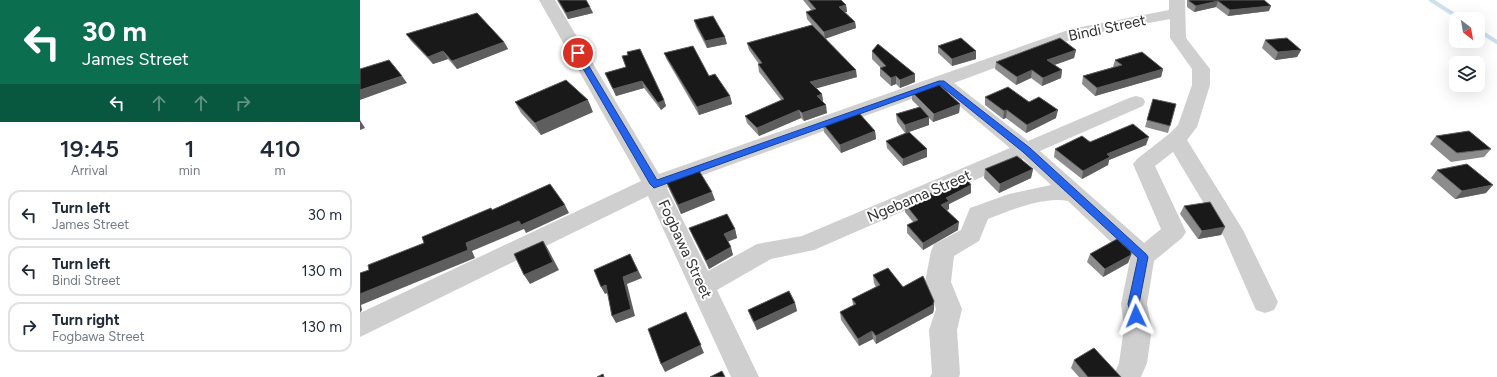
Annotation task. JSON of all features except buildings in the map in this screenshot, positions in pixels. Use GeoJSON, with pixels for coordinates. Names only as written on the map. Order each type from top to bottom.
{"type":"FeatureCollection","features":[{"type":"Feature","properties":{"kind":"street","name":"Fogbawa Street"},"geometry":{"type":"LineString","coordinates":[[547,0],[654,184],[745,377]]}},
{"type":"Feature","properties":{"kind":"street","name":"Bindi Street"},"geometry":{"type":"LineString","coordinates":[[360,326],[654,184],[1077,32],[1177,7]]}},
{"type":"Feature","properties":{"kind":"street"},"geometry":{"type":"LineString","coordinates":[[1127,377],[1133,363],[1138,328],[1134,304],[1143,257],[1174,232],[1144,164],[1176,139],[1187,127],[1202,85],[1201,69],[1178,38],[1177,7]]}},
{"type":"Feature","properties":{"kind":"street"},"geometry":{"type":"LineString","coordinates":[[941,82],[1026,150],[1143,257]]}},
{"type":"Feature","properties":{"kind":"street","name":"Ngebama Street"},"geometry":{"type":"LineString","coordinates":[[702,286],[766,250],[806,244],[1136,102]]}},
{"type":"Feature","properties":{"kind":"street"},"geometry":{"type":"LineString","coordinates":[[1176,139],[1236,236],[1265,302]]}},
{"type":"Feature","properties":{"kind":"street"},"geometry":{"type":"LineString","coordinates":[[944,377],[946,374],[943,330],[949,308],[938,282],[943,251],[971,235],[978,214],[1010,202],[1057,191],[1075,195]]}},
{"type":"Feature","properties":{"kind":"waterway"},"geometry":{"type":"LineString","coordinates":[[1431,0],[1450,12]]}},
{"type":"Feature","properties":{"kind":"waterway"},"geometry":{"type":"LineString","coordinates":[[1485,34],[1497,42]]}},
{"type":"Feature","properties":{"kind":"route"},"geometry":{"type":"LineString","coordinates":[[578,53],[654,184],[941,82],[1026,150],[1143,257],[1134,304],[1136,316]]}}]}
